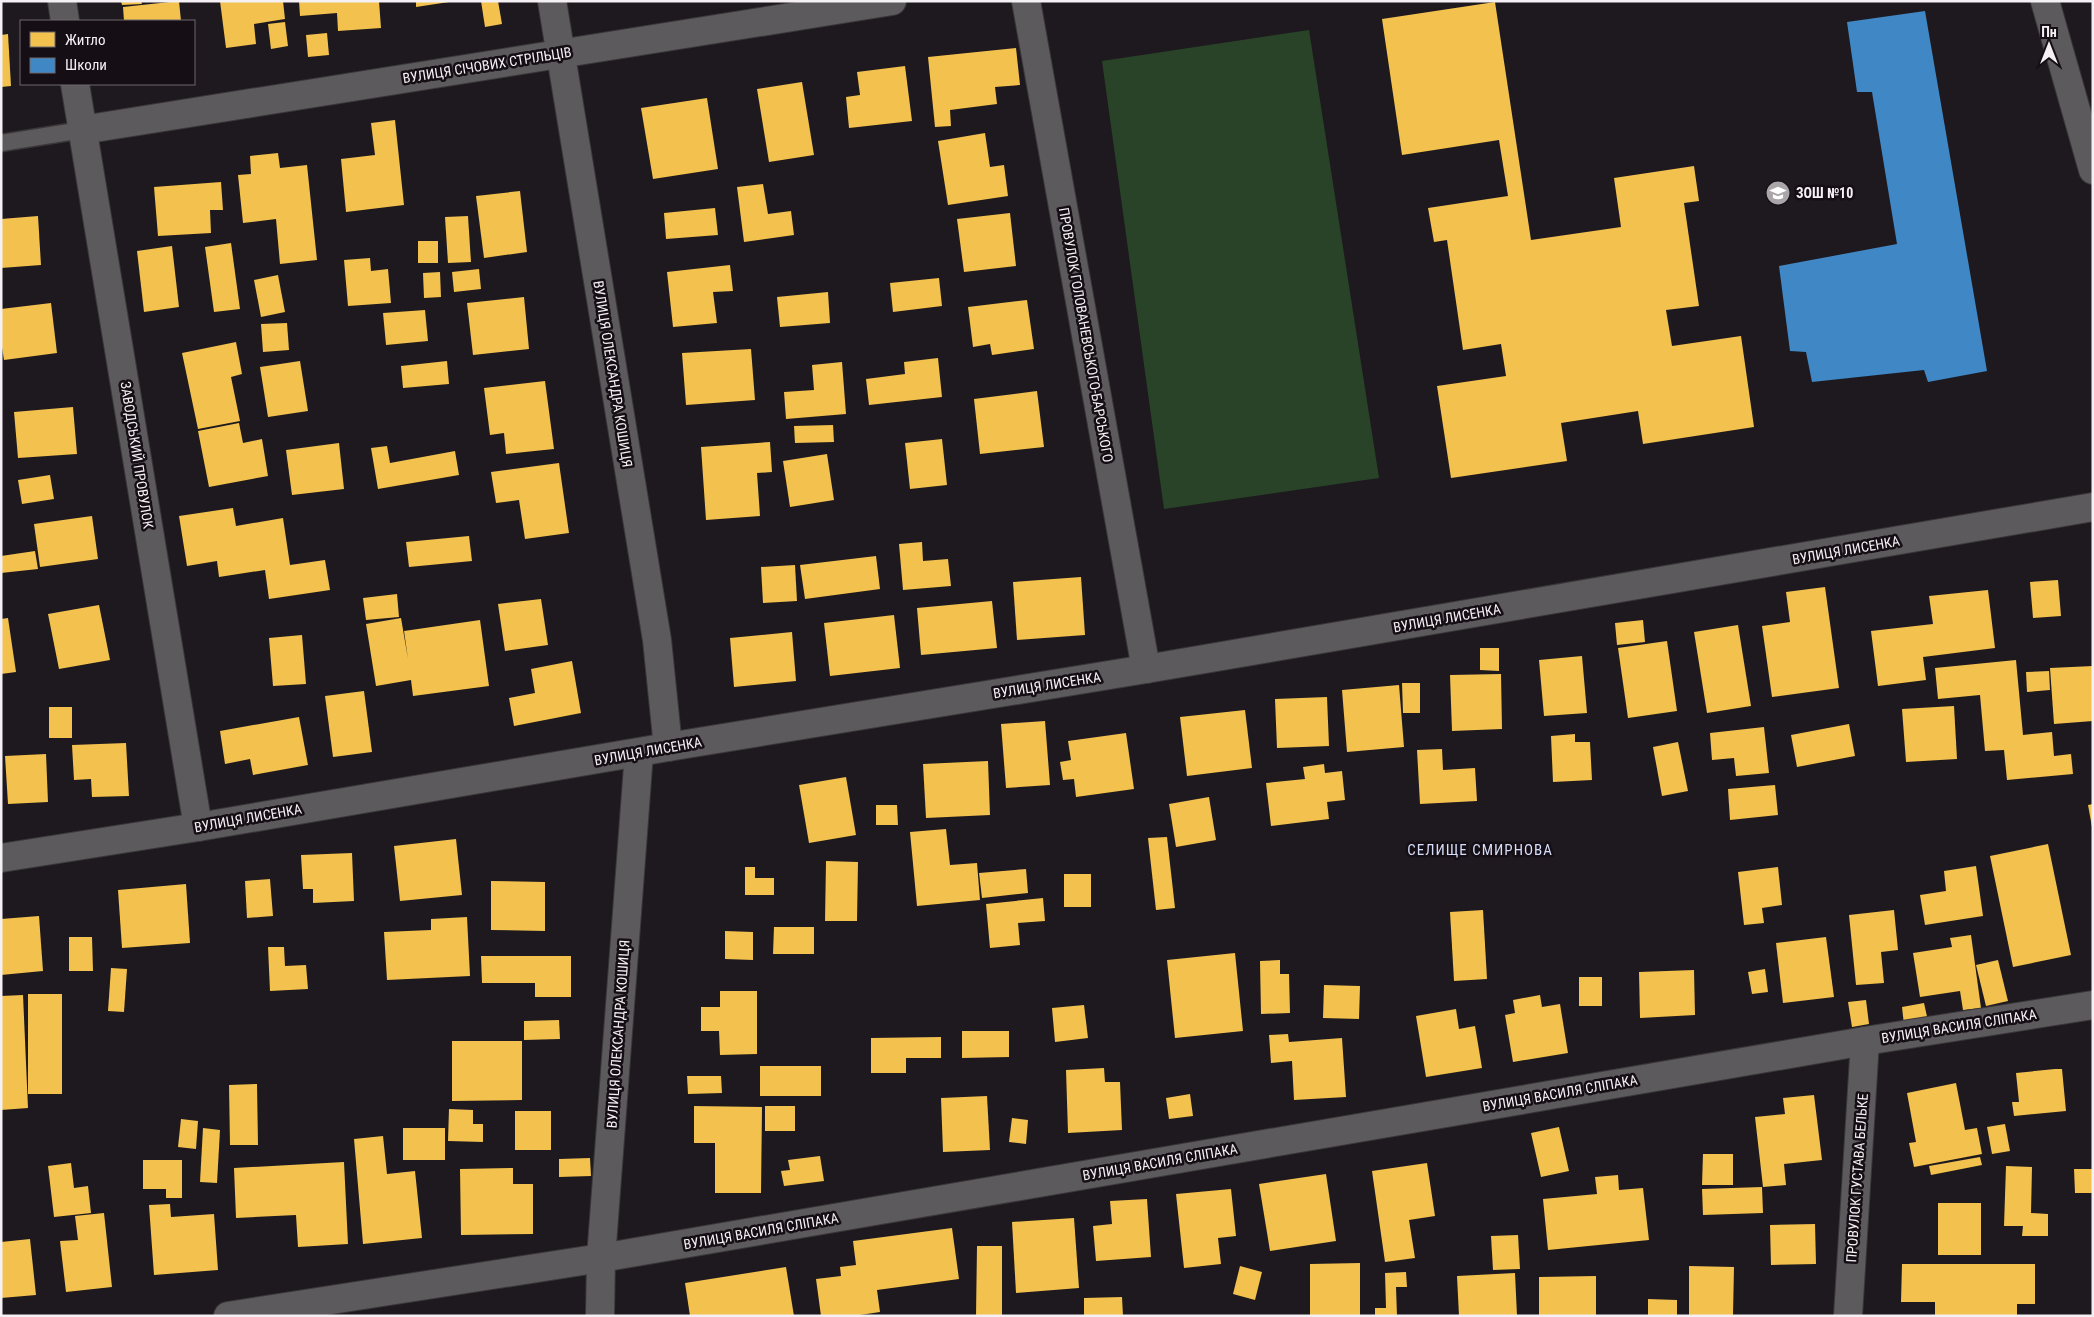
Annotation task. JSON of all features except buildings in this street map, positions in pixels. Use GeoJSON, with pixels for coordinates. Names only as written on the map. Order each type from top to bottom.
{"type":"FeatureCollection","features":[{"type":"Feature","properties":{"kind":"street"},"geometry":{"type":"LineString","coordinates":[[62,1],[65,20]]}},
{"type":"Feature","properties":{"kind":"street","name":"ВУЛИЦЯ ОЛЕКСАНДРА КОШИЦЯ"},"geometry":{"type":"LineString","coordinates":[[552,1],[655,630],[668,747]]}},
{"type":"Feature","properties":{"kind":"street","name":"ВУЛИЦЯ СІЧОВИХ СТРІЛЬЦІВ"},"geometry":{"type":"LineString","coordinates":[[82,130],[892,1]]}},
{"type":"Feature","properties":{"kind":"street","name":"ПРОВУЛОК ГОЛОВАНЕВСЬКОГО-БАРСЬКОГО"},"geometry":{"type":"LineString","coordinates":[[1026,1],[1146,669]]}},
{"type":"Feature","properties":{"kind":"street"},"geometry":{"type":"LineString","coordinates":[[2045,1],[2092,168]]}},
{"type":"Feature","properties":{"kind":"street","name":"ЗАВОДСЬКИЙ ПРОВУЛОК"},"geometry":{"type":"LineString","coordinates":[[75,85],[198,827]]}},
{"type":"Feature","properties":{"kind":"street","name":"ВУЛИЦЯ ЛИСЕНКА"},"geometry":{"type":"LineString","coordinates":[[1,858],[1146,669],[2093,507]]}},
{"type":"Feature","properties":{"kind":"street","name":"ВУЛИЦЯ ОЛЕКСАНДРА КОШИЦЯ"},"geometry":{"type":"LineString","coordinates":[[600,1316],[601,1258],[639,753]]}},
{"type":"Feature","properties":{"kind":"street","name":"ВУЛИЦЯ ВАСИЛЯ СЛІПАКА"},"geometry":{"type":"LineString","coordinates":[[228,1316],[601,1258],[1865,1041],[2093,1005]]}},
{"type":"Feature","properties":{"kind":"street","name":"ПРОВУЛОК ГУСТАВА БЕЛЬКЕ"},"geometry":{"type":"LineString","coordinates":[[1848,1316],[1865,1041]]}},
{"type":"Feature","properties":{"kind":"lane"},"geometry":{"type":"LineString","coordinates":[[1,143],[82,130]]}},
{"type":"Feature","properties":{"kind":"green space"},"geometry":{"type":"Polygon","coordinates":[[[1309,30],[1379,478],[1164,509],[1102,61],[1309,30]]]}},
{"type":"Feature","properties":{"kind":"place","name":"ЗОШ №10"},"geometry":{"type":"Point","coordinates":[1778,193]}},
{"type":"Feature","properties":{"kind":"district","name":"СЕЛИЩЕ СМИРНОВА"},"geometry":{"type":"Point","coordinates":[1480,850]}}]}
